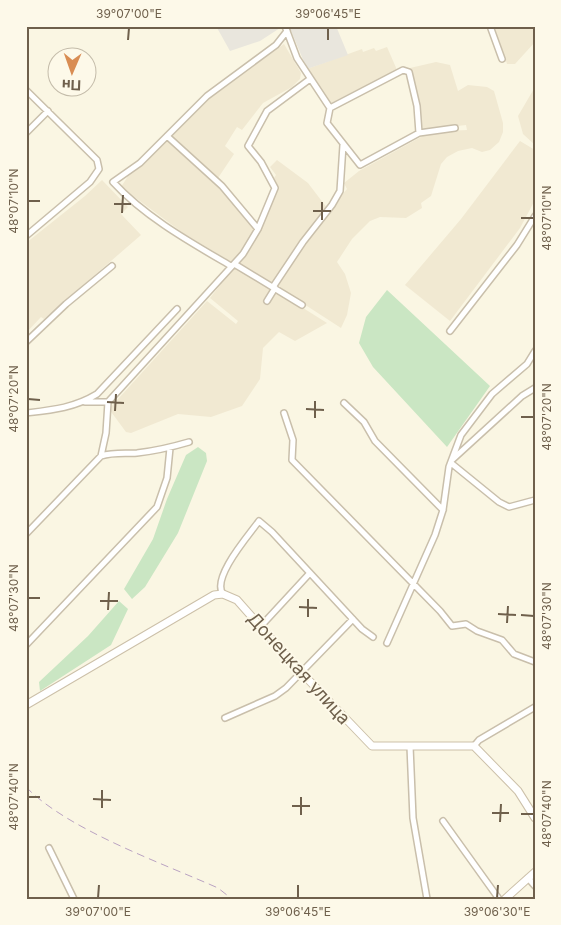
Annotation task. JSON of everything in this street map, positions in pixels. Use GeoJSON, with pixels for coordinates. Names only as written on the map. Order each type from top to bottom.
{"type":"FeatureCollection","features":[{"type":"Feature","properties":{"kind":"street"},"geometry":{"type":"LineString","coordinates":[[490,26],[502,59]]}},
{"type":"Feature","properties":{"kind":"street"},"geometry":{"type":"LineString","coordinates":[[286,28],[297,58],[330,108],[327,123],[360,166],[419,133],[455,128]]}},
{"type":"Feature","properties":{"kind":"street"},"geometry":{"type":"LineString","coordinates":[[286,28],[276,45],[207,96],[140,163],[113,182],[124,194],[158,220],[302,305]]}},
{"type":"Feature","properties":{"kind":"street"},"geometry":{"type":"LineString","coordinates":[[330,108],[403,70],[409,72],[417,106],[419,133]]}},
{"type":"Feature","properties":{"kind":"street"},"geometry":{"type":"LineString","coordinates":[[101,456],[106,433],[108,402],[126,385],[233,265],[258,229],[275,188],[262,162],[248,146],[267,111],[310,79]]}},
{"type":"Feature","properties":{"kind":"street"},"geometry":{"type":"LineString","coordinates":[[26,90],[97,160],[99,169],[90,182],[26,236]]}},
{"type":"Feature","properties":{"kind":"street"},"geometry":{"type":"LineString","coordinates":[[26,133],[48,111]]}},
{"type":"Feature","properties":{"kind":"street"},"geometry":{"type":"LineString","coordinates":[[167,136],[222,186],[258,229]]}},
{"type":"Feature","properties":{"kind":"street"},"geometry":{"type":"LineString","coordinates":[[267,301],[303,242],[332,205],[340,191],[343,144]]}},
{"type":"Feature","properties":{"kind":"street"},"geometry":{"type":"LineString","coordinates":[[450,332],[517,245],[535,216]]}},
{"type":"Feature","properties":{"kind":"street"},"geometry":{"type":"LineString","coordinates":[[26,342],[66,304],[112,266]]}},
{"type":"Feature","properties":{"kind":"street"},"geometry":{"type":"LineString","coordinates":[[85,402],[97,394],[178,309]]}},
{"type":"Feature","properties":{"kind":"street"},"geometry":{"type":"LineString","coordinates":[[386,643],[435,535],[443,510],[451,461],[461,435],[492,394],[526,364],[535,351]]}},
{"type":"Feature","properties":{"kind":"street"},"geometry":{"type":"LineString","coordinates":[[451,461],[522,396],[535,388]]}},
{"type":"Feature","properties":{"kind":"street"},"geometry":{"type":"LineString","coordinates":[[26,413],[50,411],[85,402],[108,402]]}},
{"type":"Feature","properties":{"kind":"street"},"geometry":{"type":"LineString","coordinates":[[344,403],[364,422],[375,441],[443,510]]}},
{"type":"Feature","properties":{"kind":"street"},"geometry":{"type":"LineString","coordinates":[[284,413],[292,440],[292,460],[414,584],[452,626],[466,624],[477,631],[502,640],[514,654],[535,662]]}},
{"type":"Feature","properties":{"kind":"street"},"geometry":{"type":"LineString","coordinates":[[26,534],[101,456],[113,452],[135,453],[170,448],[189,442]]}},
{"type":"Feature","properties":{"kind":"street"},"geometry":{"type":"LineString","coordinates":[[26,646],[157,507],[167,478],[170,448]]}},
{"type":"Feature","properties":{"kind":"street"},"geometry":{"type":"LineString","coordinates":[[451,461],[499,502],[509,507],[535,500]]}},
{"type":"Feature","properties":{"kind":"street"},"geometry":{"type":"LineString","coordinates":[[26,705],[214,595],[223,594],[219,583],[222,576],[228,564],[259,521],[272,532],[309,574],[353,619],[373,637]]}},
{"type":"Feature","properties":{"kind":"street"},"geometry":{"type":"LineString","coordinates":[[261,626],[309,574]]}},
{"type":"Feature","properties":{"kind":"street","name":"Донецкая улица"},"geometry":{"type":"LineString","coordinates":[[223,594],[237,600],[300,672],[372,746],[410,746]]}},
{"type":"Feature","properties":{"kind":"street"},"geometry":{"type":"LineString","coordinates":[[225,718],[275,696],[286,688],[353,619]]}},
{"type":"Feature","properties":{"kind":"street"},"geometry":{"type":"LineString","coordinates":[[474,746],[479,740],[535,706]]}},
{"type":"Feature","properties":{"kind":"street"},"geometry":{"type":"LineString","coordinates":[[426,899],[413,818],[410,746],[474,746],[518,791],[535,818]]}},
{"type":"Feature","properties":{"kind":"street"},"geometry":{"type":"LineString","coordinates":[[443,821],[499,899]]}},
{"type":"Feature","properties":{"kind":"street"},"geometry":{"type":"LineString","coordinates":[[49,848],[74,899]]}},
{"type":"Feature","properties":{"kind":"street"},"geometry":{"type":"LineString","coordinates":[[505,899],[535,872]]}},
{"type":"Feature","properties":{"kind":"street"},"geometry":{"type":"LineString","coordinates":[[528,878],[535,886]]}},
{"type":"Feature","properties":{"kind":"shaded area"},"geometry":{"type":"Polygon","coordinates":[[[216,26],[279,26],[280,28],[260,41],[230,51],[216,26]]]}},
{"type":"Feature","properties":{"kind":"shaded area"},"geometry":{"type":"Polygon","coordinates":[[[289,26],[336,26],[348,55],[307,69],[289,26]]]}},
{"type":"Feature","properties":{"kind":"shaded area"},"geometry":{"type":"Polygon","coordinates":[[[494,26],[535,26],[535,42],[515,64],[507,64],[494,26]]]}},
{"type":"Feature","properties":{"kind":"shaded area"},"geometry":{"type":"Polygon","coordinates":[[[284,44],[301,73],[300,79],[292,87],[263,103],[242,130],[237,127],[225,146],[234,154],[218,178],[171,136],[202,103],[284,44]]]}},
{"type":"Feature","properties":{"kind":"shaded area"},"geometry":{"type":"Polygon","coordinates":[[[387,47],[397,70],[331,103],[307,69],[362,49],[363,52],[374,48],[376,51],[387,47]]]}},
{"type":"Feature","properties":{"kind":"shaded area"},"geometry":{"type":"Polygon","coordinates":[[[436,62],[450,65],[458,91],[468,85],[487,87],[494,91],[503,123],[503,132],[499,142],[490,150],[482,152],[472,148],[458,151],[447,157],[441,164],[431,196],[421,203],[422,208],[406,218],[380,217],[370,221],[352,239],[337,262],[345,274],[351,293],[347,315],[341,328],[276,286],[347,189],[344,183],[359,171],[430,132],[467,130],[466,125],[423,130],[410,68],[436,62]]]}},
{"type":"Feature","properties":{"kind":"shaded area"},"geometry":{"type":"Polygon","coordinates":[[[535,87],[535,145],[523,134],[518,116],[535,87]]]}},
{"type":"Feature","properties":{"kind":"shaded area"},"geometry":{"type":"Polygon","coordinates":[[[168,139],[224,192],[255,229],[238,259],[233,263],[183,233],[121,187],[130,173],[168,139]]]}},
{"type":"Feature","properties":{"kind":"shaded area"},"geometry":{"type":"Polygon","coordinates":[[[520,141],[535,150],[535,200],[520,228],[450,321],[405,285],[461,219],[520,141]]]}},
{"type":"Feature","properties":{"kind":"shaded area"},"geometry":{"type":"Polygon","coordinates":[[[277,160],[308,183],[327,208],[272,283],[239,263],[262,227],[278,186],[274,178],[276,175],[270,167],[277,160]]]}},
{"type":"Feature","properties":{"kind":"shaded area"},"geometry":{"type":"Polygon","coordinates":[[[102,180],[128,207],[121,214],[141,235],[44,319],[41,317],[26,333],[26,243],[102,180]]]}},
{"type":"Feature","properties":{"kind":"shaded area"},"geometry":{"type":"Polygon","coordinates":[[[235,266],[273,289],[264,301],[268,304],[276,291],[327,323],[295,341],[279,332],[263,348],[260,379],[242,406],[211,417],[178,414],[131,433],[126,432],[109,409],[207,301],[236,324],[238,321],[210,298],[235,266]]]}},
{"type":"Feature","properties":{"kind":"green space"},"geometry":{"type":"Polygon","coordinates":[[[387,290],[490,386],[447,447],[373,367],[359,343],[366,317],[387,290]]]}},
{"type":"Feature","properties":{"kind":"green space"},"geometry":{"type":"Polygon","coordinates":[[[198,447],[206,453],[207,461],[178,533],[145,587],[132,599],[124,589],[153,539],[167,499],[186,455],[198,447]]]}},
{"type":"Feature","properties":{"kind":"green space"},"geometry":{"type":"Polygon","coordinates":[[[119,601],[128,609],[111,645],[40,691],[39,682],[88,636],[119,601]]]}},
{"type":"Feature","properties":{"kind":"railway"},"geometry":{"type":"LineString","coordinates":[[26,787],[44,803],[90,831],[218,888],[232,899]]}}]}
